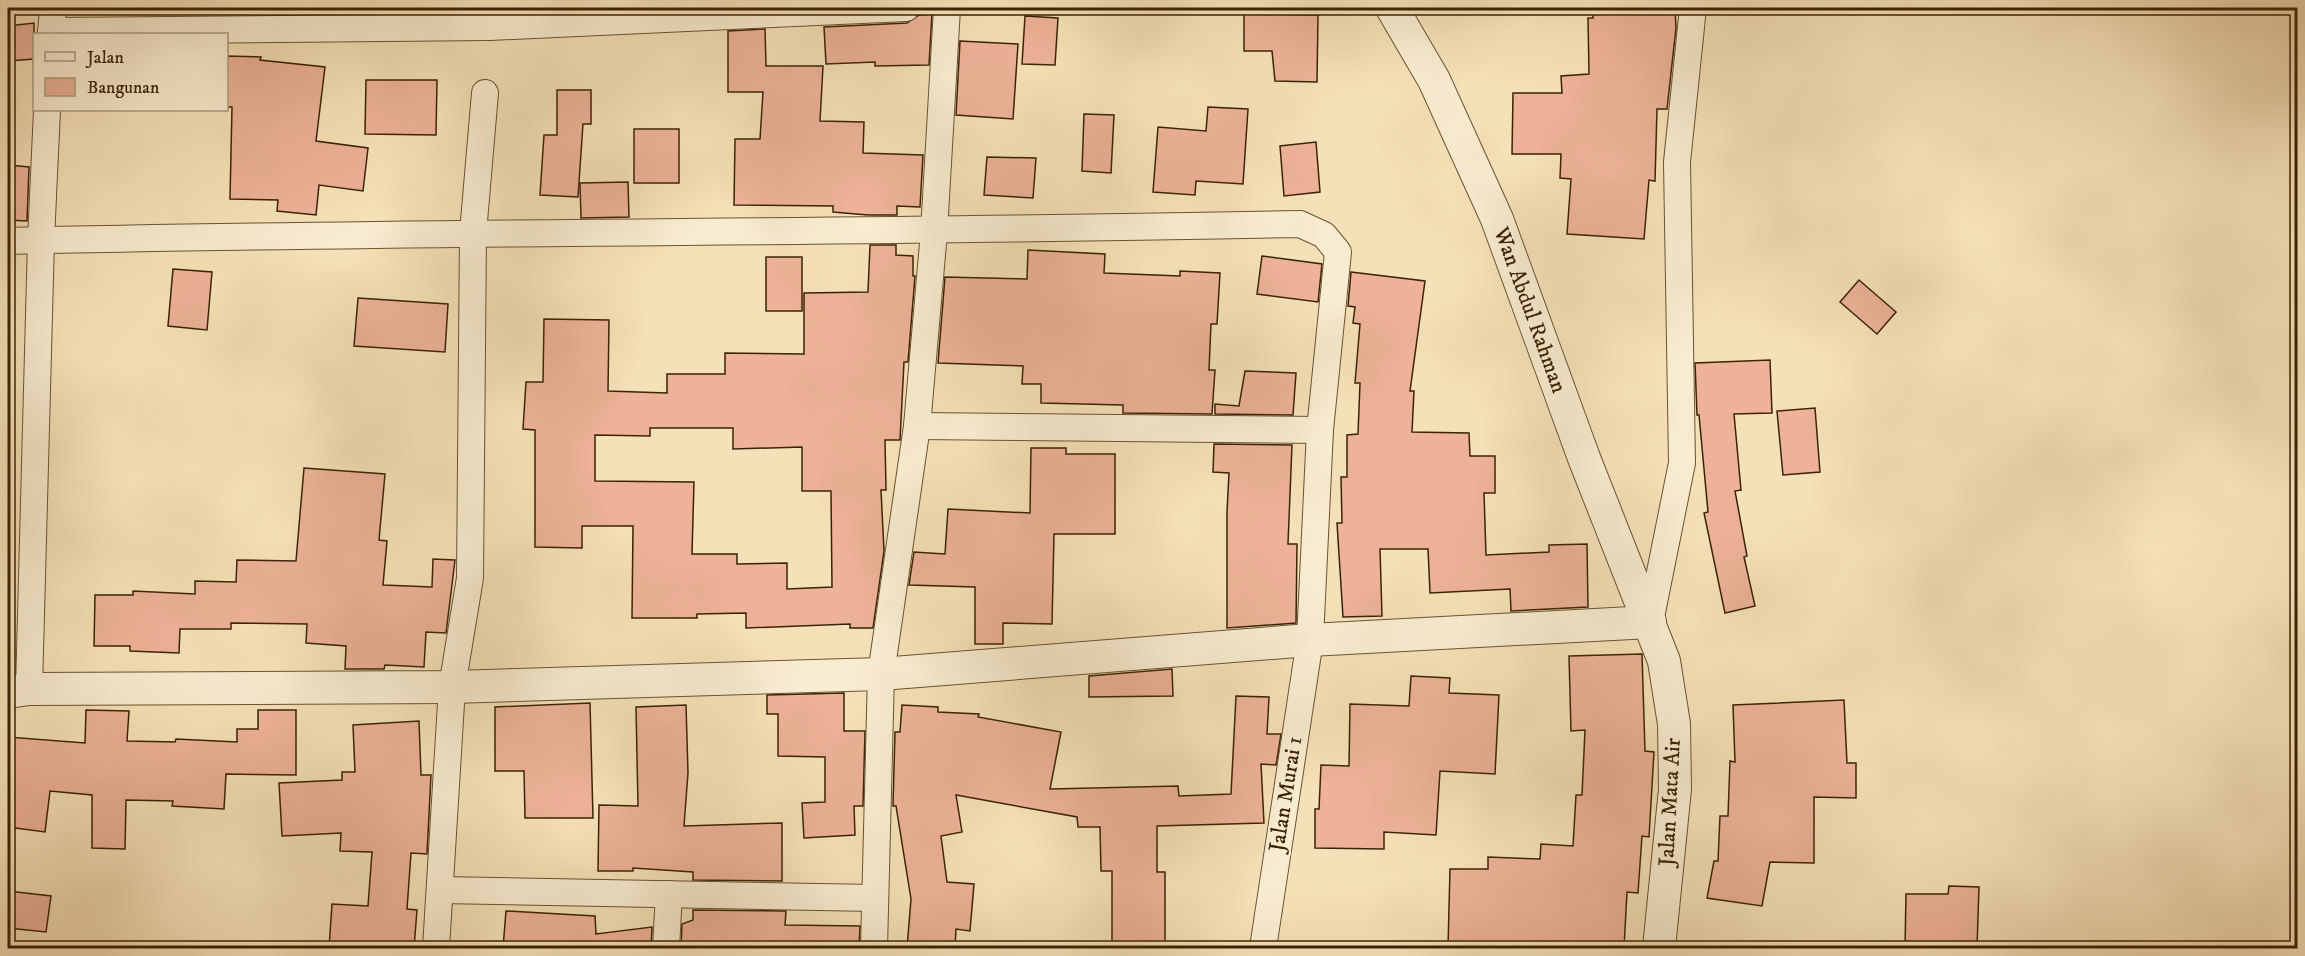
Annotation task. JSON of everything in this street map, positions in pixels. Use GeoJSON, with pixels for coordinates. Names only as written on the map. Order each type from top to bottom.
{"type":"FeatureCollection","features":[{"type":"Feature","properties":{"kind":"street"},"geometry":{"type":"LineString","coordinates":[[52,24],[490,27],[906,8]]}},
{"type":"Feature","properties":{"kind":"street"},"geometry":{"type":"LineString","coordinates":[[874,948],[881,674],[917,426],[934,232],[947,8]]}},
{"type":"Feature","properties":{"kind":"street","name":"Wan Abdul Rahman"},"geometry":{"type":"LineString","coordinates":[[1392,8],[1434,80],[1497,219],[1584,458],[1650,622]]}},
{"type":"Feature","properties":{"kind":"street"},"geometry":{"type":"LineString","coordinates":[[47,111],[18,690],[452,687],[881,674],[1310,640],[1650,622],[1682,464],[1677,162],[1693,8]]}},
{"type":"Feature","properties":{"kind":"street"},"geometry":{"type":"LineString","coordinates":[[436,948],[452,687],[470,578],[473,233],[485,93]]}},
{"type":"Feature","properties":{"kind":"street","name":"Jalan Murai 1"},"geometry":{"type":"LineString","coordinates":[[8,241],[473,233],[934,232],[1300,224],[1324,235],[1338,252],[1320,430],[1310,640],[1263,948]]}},
{"type":"Feature","properties":{"kind":"street"},"geometry":{"type":"LineString","coordinates":[[917,426],[1320,430]]}},
{"type":"Feature","properties":{"kind":"street","name":"Jalan Mata Air"},"geometry":{"type":"LineString","coordinates":[[1650,622],[1664,661],[1674,724],[1675,789],[1659,948]]}},
{"type":"Feature","properties":{"kind":"street"},"geometry":{"type":"LineString","coordinates":[[440,890],[875,898]]}},
{"type":"Feature","properties":{"kind":"street"},"geometry":{"type":"LineString","coordinates":[[666,948],[669,894]]}},
{"type":"Feature","properties":{"kind":"building"},"geometry":{"type":"Polygon","coordinates":[[[1593,8],[1675,8],[1676,28],[1667,109],[1657,109],[1655,181],[1649,180],[1644,239],[1567,234],[1571,179],[1560,178],[1561,154],[1512,154],[1513,93],[1562,93],[1561,76],[1589,74],[1588,18],[1593,18],[1593,8]]]}},
{"type":"Feature","properties":{"kind":"building"},"geometry":{"type":"Polygon","coordinates":[[[932,14],[929,65],[875,66],[875,62],[826,64],[824,27],[907,23],[919,15],[932,14]]]}},
{"type":"Feature","properties":{"kind":"building"},"geometry":{"type":"Polygon","coordinates":[[[1244,14],[1318,15],[1317,82],[1275,81],[1272,51],[1244,51],[1244,14]]]}},
{"type":"Feature","properties":{"kind":"building"},"geometry":{"type":"Polygon","coordinates":[[[1025,16],[1058,18],[1055,65],[1022,64],[1025,16]]]}},
{"type":"Feature","properties":{"kind":"building"},"geometry":{"type":"Polygon","coordinates":[[[34,23],[33,59],[8,61],[8,26],[34,23]]]}},
{"type":"Feature","properties":{"kind":"building"},"geometry":{"type":"Polygon","coordinates":[[[765,29],[766,66],[823,66],[820,121],[864,122],[863,153],[923,155],[920,207],[897,206],[897,215],[868,215],[833,212],[833,206],[734,205],[735,139],[760,139],[763,92],[728,92],[728,31],[765,29]]]}},
{"type":"Feature","properties":{"kind":"building"},"geometry":{"type":"Polygon","coordinates":[[[960,41],[1018,44],[1013,119],[956,115],[960,41]]]}},
{"type":"Feature","properties":{"kind":"building"},"geometry":{"type":"Polygon","coordinates":[[[228,56],[261,57],[260,60],[325,67],[316,141],[368,148],[363,191],[319,185],[316,215],[277,211],[278,200],[230,199],[232,107],[228,107],[228,56]]]}},
{"type":"Feature","properties":{"kind":"building"},"geometry":{"type":"Polygon","coordinates":[[[366,80],[437,80],[436,135],[365,134],[366,80]]]}},
{"type":"Feature","properties":{"kind":"building"},"geometry":{"type":"Polygon","coordinates":[[[557,90],[591,90],[591,124],[583,124],[578,197],[540,195],[544,135],[557,135],[557,90]]]}},
{"type":"Feature","properties":{"kind":"building"},"geometry":{"type":"Polygon","coordinates":[[[1208,107],[1248,109],[1243,184],[1196,181],[1195,195],[1153,192],[1158,127],[1206,131],[1208,107]]]}},
{"type":"Feature","properties":{"kind":"building"},"geometry":{"type":"Polygon","coordinates":[[[1084,114],[1114,115],[1111,173],[1082,171],[1084,114]]]}},
{"type":"Feature","properties":{"kind":"building"},"geometry":{"type":"Polygon","coordinates":[[[634,129],[679,129],[679,183],[634,183],[634,129]]]}},
{"type":"Feature","properties":{"kind":"building"},"geometry":{"type":"Polygon","coordinates":[[[1316,142],[1320,192],[1284,196],[1280,146],[1316,142]]]}},
{"type":"Feature","properties":{"kind":"building"},"geometry":{"type":"Polygon","coordinates":[[[987,157],[1036,158],[1033,198],[984,195],[987,157]]]}},
{"type":"Feature","properties":{"kind":"building"},"geometry":{"type":"Polygon","coordinates":[[[8,165],[29,167],[27,221],[8,220],[8,165]]]}},
{"type":"Feature","properties":{"kind":"building"},"geometry":{"type":"Polygon","coordinates":[[[628,182],[629,217],[581,218],[580,183],[628,182]]]}},
{"type":"Feature","properties":{"kind":"building"},"geometry":{"type":"Polygon","coordinates":[[[870,245],[896,245],[896,255],[913,256],[913,276],[915,276],[908,362],[904,362],[900,440],[885,440],[886,490],[881,490],[884,551],[873,628],[850,628],[850,624],[746,628],[746,613],[697,614],[697,618],[632,618],[633,526],[582,526],[582,548],[535,547],[535,430],[523,429],[526,382],[543,382],[544,319],[609,320],[608,391],[667,393],[667,374],[725,374],[725,353],[804,354],[804,293],[868,292],[870,245]],[[650,428],[650,436],[595,435],[595,481],[694,482],[692,554],[737,554],[737,564],[787,563],[787,589],[832,587],[831,491],[802,491],[802,447],[733,449],[733,428],[650,428]]]}},
{"type":"Feature","properties":{"kind":"building"},"geometry":{"type":"Polygon","coordinates":[[[1028,250],[1105,254],[1104,273],[1180,276],[1180,271],[1220,273],[1217,324],[1211,324],[1209,370],[1215,370],[1212,414],[1123,413],[1123,405],[1041,403],[1041,384],[1022,384],[1023,366],[938,363],[945,277],[1027,279],[1028,250]]]}},
{"type":"Feature","properties":{"kind":"building"},"geometry":{"type":"Polygon","coordinates":[[[1262,256],[1322,264],[1318,302],[1257,294],[1262,256]]]}},
{"type":"Feature","properties":{"kind":"building"},"geometry":{"type":"Polygon","coordinates":[[[766,257],[802,257],[802,311],[766,311],[766,257]]]}},
{"type":"Feature","properties":{"kind":"building"},"geometry":{"type":"Polygon","coordinates":[[[173,269],[212,272],[207,330],[168,326],[173,269]]]}},
{"type":"Feature","properties":{"kind":"building"},"geometry":{"type":"Polygon","coordinates":[[[1351,272],[1425,281],[1410,391],[1414,391],[1412,432],[1469,433],[1470,456],[1495,456],[1495,493],[1484,493],[1486,555],[1549,552],[1549,545],[1587,544],[1588,607],[1511,611],[1510,589],[1430,593],[1428,549],[1380,549],[1382,616],[1343,617],[1337,523],[1342,523],[1341,477],[1347,477],[1347,435],[1358,434],[1360,383],[1355,383],[1360,324],[1353,323],[1355,307],[1348,306],[1351,272]]]}},
{"type":"Feature","properties":{"kind":"building"},"geometry":{"type":"Polygon","coordinates":[[[1859,280],[1896,312],[1877,334],[1840,302],[1859,280]]]}},
{"type":"Feature","properties":{"kind":"building"},"geometry":{"type":"Polygon","coordinates":[[[358,298],[448,304],[445,352],[354,346],[358,298]]]}},
{"type":"Feature","properties":{"kind":"building"},"geometry":{"type":"Polygon","coordinates":[[[1770,360],[1772,413],[1734,414],[1741,490],[1735,491],[1747,556],[1744,557],[1755,606],[1725,613],[1704,513],[1708,512],[1699,415],[1697,415],[1695,363],[1770,360]]]}},
{"type":"Feature","properties":{"kind":"building"},"geometry":{"type":"Polygon","coordinates":[[[1245,371],[1296,373],[1293,415],[1215,414],[1215,404],[1239,406],[1245,371]]]}},
{"type":"Feature","properties":{"kind":"building"},"geometry":{"type":"Polygon","coordinates":[[[1815,408],[1820,472],[1783,475],[1777,411],[1815,408]]]}},
{"type":"Feature","properties":{"kind":"building"},"geometry":{"type":"Polygon","coordinates":[[[1214,444],[1292,445],[1288,544],[1297,544],[1296,623],[1227,628],[1229,473],[1213,472],[1214,444]]]}},
{"type":"Feature","properties":{"kind":"building"},"geometry":{"type":"Polygon","coordinates":[[[1031,448],[1066,448],[1066,454],[1115,454],[1115,534],[1054,534],[1052,624],[1003,623],[1003,644],[975,644],[975,587],[909,585],[914,552],[945,554],[948,509],[1030,513],[1031,448]]]}},
{"type":"Feature","properties":{"kind":"building"},"geometry":{"type":"Polygon","coordinates":[[[304,468],[385,474],[379,540],[387,541],[383,585],[432,587],[433,559],[455,560],[446,633],[426,632],[424,667],[385,665],[384,669],[345,669],[346,646],[306,643],[307,624],[231,623],[231,629],[180,629],[179,653],[130,651],[130,646],[94,646],[95,595],[133,595],[133,591],[195,594],[195,581],[236,582],[237,560],[296,561],[304,468]]]}},
{"type":"Feature","properties":{"kind":"building"},"geometry":{"type":"Polygon","coordinates":[[[1642,654],[1645,751],[1654,752],[1649,837],[1642,836],[1638,893],[1627,892],[1624,948],[1581,948],[1582,944],[1530,942],[1530,948],[1448,948],[1450,869],[1488,869],[1488,857],[1540,859],[1541,844],[1573,846],[1576,795],[1582,795],[1585,730],[1571,731],[1569,656],[1642,654]]]}},
{"type":"Feature","properties":{"kind":"building"},"geometry":{"type":"Polygon","coordinates":[[[1172,669],[1173,696],[1089,697],[1089,676],[1172,669]]]}},
{"type":"Feature","properties":{"kind":"building"},"geometry":{"type":"Polygon","coordinates":[[[1411,676],[1450,678],[1449,693],[1499,695],[1495,774],[1440,771],[1436,835],[1384,832],[1384,849],[1315,848],[1315,809],[1319,809],[1321,765],[1349,766],[1350,704],[1409,706],[1411,676]]]}},
{"type":"Feature","properties":{"kind":"building"},"geometry":{"type":"Polygon","coordinates":[[[844,693],[844,731],[865,731],[863,806],[854,806],[855,835],[804,838],[802,803],[825,802],[825,757],[778,756],[778,714],[767,714],[767,695],[844,693]]]}},
{"type":"Feature","properties":{"kind":"building"},"geometry":{"type":"Polygon","coordinates":[[[1236,696],[1269,697],[1267,734],[1281,734],[1276,765],[1261,764],[1264,823],[1157,826],[1157,872],[1165,872],[1165,948],[1112,948],[1112,871],[1101,871],[1100,827],[1078,827],[1077,817],[956,795],[962,832],[941,836],[947,882],[974,884],[970,931],[956,929],[955,948],[907,948],[911,899],[896,806],[893,806],[895,732],[900,732],[902,705],[938,707],[938,712],[979,714],[978,717],[1061,732],[1050,789],[1178,786],[1179,796],[1231,794],[1236,696]]]}},
{"type":"Feature","properties":{"kind":"building"},"geometry":{"type":"Polygon","coordinates":[[[1844,700],[1847,763],[1856,763],[1856,798],[1814,797],[1814,863],[1770,862],[1762,906],[1707,898],[1714,861],[1718,861],[1720,816],[1728,816],[1730,761],[1735,762],[1733,705],[1844,700]]]}},
{"type":"Feature","properties":{"kind":"building"},"geometry":{"type":"Polygon","coordinates":[[[590,703],[593,818],[525,818],[524,771],[495,771],[495,707],[590,703]]]}},
{"type":"Feature","properties":{"kind":"building"},"geometry":{"type":"Polygon","coordinates":[[[686,705],[688,773],[684,826],[782,823],[782,881],[693,880],[693,872],[633,868],[633,871],[598,871],[599,805],[638,806],[636,707],[686,705]]]}},
{"type":"Feature","properties":{"kind":"building"},"geometry":{"type":"Polygon","coordinates":[[[86,710],[129,711],[127,741],[175,742],[176,739],[237,742],[237,729],[258,729],[258,710],[296,710],[296,775],[226,774],[224,809],[172,806],[173,801],[126,800],[125,849],[92,848],[92,795],[50,791],[45,832],[8,827],[8,737],[85,743],[86,710]]]}},
{"type":"Feature","properties":{"kind":"building"},"geometry":{"type":"Polygon","coordinates":[[[419,721],[421,775],[431,775],[427,854],[411,853],[407,909],[417,910],[414,948],[329,948],[332,904],[368,906],[372,852],[340,851],[341,833],[282,836],[279,783],[342,780],[342,772],[355,772],[353,725],[419,721]]]}},
{"type":"Feature","properties":{"kind":"building"},"geometry":{"type":"Polygon","coordinates":[[[1949,886],[1979,887],[1977,948],[1905,948],[1906,894],[1948,894],[1949,886]]]}},
{"type":"Feature","properties":{"kind":"building"},"geometry":{"type":"Polygon","coordinates":[[[8,891],[51,896],[46,932],[8,928],[8,891]]]}},
{"type":"Feature","properties":{"kind":"building"},"geometry":{"type":"Polygon","coordinates":[[[693,910],[786,911],[785,925],[860,926],[859,948],[726,946],[727,948],[681,948],[682,924],[693,920],[693,910]]]}},
{"type":"Feature","properties":{"kind":"building"},"geometry":{"type":"Polygon","coordinates":[[[506,911],[595,916],[596,934],[652,927],[651,948],[503,948],[506,911]]]}}]}
